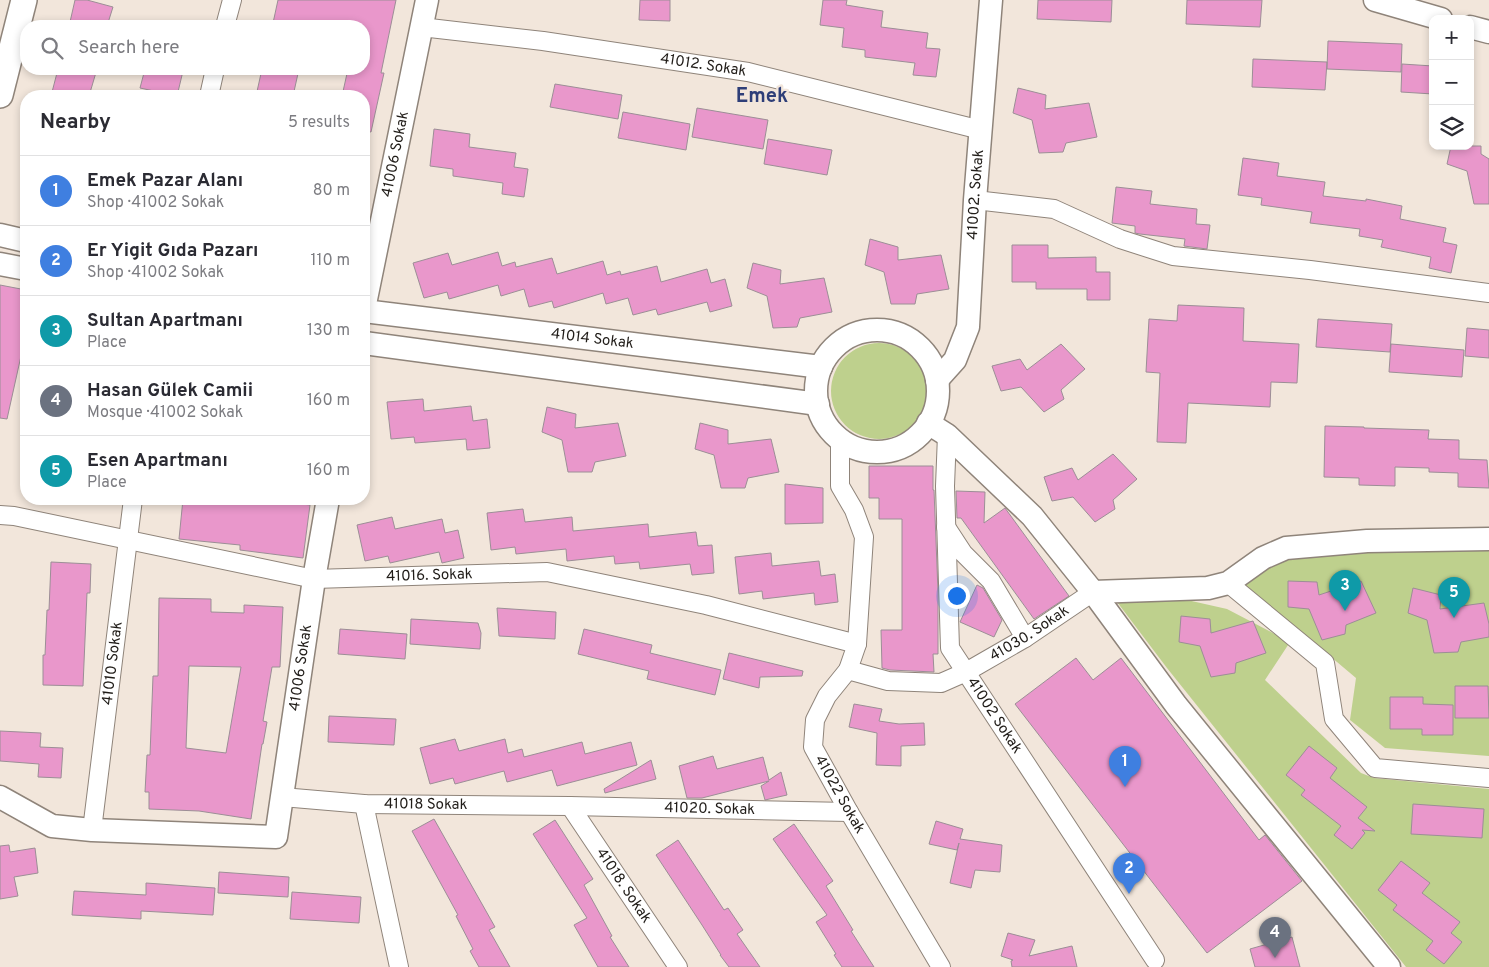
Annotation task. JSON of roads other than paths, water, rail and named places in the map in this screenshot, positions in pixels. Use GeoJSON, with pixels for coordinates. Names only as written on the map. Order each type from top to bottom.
{"type":"FeatureCollection","features":[{"type":"Feature","properties":{"kind":"main road"},"geometry":{"type":"LineString","coordinates":[[0,95],[24,0]]}},
{"type":"Feature","properties":{"kind":"street"},"geometry":{"type":"LineString","coordinates":[[227,20],[232,0]]}},
{"type":"Feature","properties":{"kind":"street","name":"41006 Sokak"},"geometry":{"type":"LineString","coordinates":[[370,280],[427,0]]}},
{"type":"Feature","properties":{"kind":"street","name":"41002. Sokak"},"geometry":{"type":"LineString","coordinates":[[937,380],[955,360],[968,327],[975,200],[991,0]]}},
{"type":"Feature","properties":{"kind":"street"},"geometry":{"type":"LineString","coordinates":[[1375,0],[1429,16]]}},
{"type":"Feature","properties":{"kind":"street","name":"41012. Sokak"},"geometry":{"type":"LineString","coordinates":[[421,27],[543,42],[748,72],[981,130]]}},
{"type":"Feature","properties":{"kind":"street"},"geometry":{"type":"LineString","coordinates":[[1474,28],[1489,32]]}},
{"type":"Feature","properties":{"kind":"street"},"geometry":{"type":"LineString","coordinates":[[210,90],[214,75]]}},
{"type":"Feature","properties":{"kind":"street"},"geometry":{"type":"LineString","coordinates":[[975,200],[1054,209],[1120,239],[1173,256],[1310,270],[1489,293]]}},
{"type":"Feature","properties":{"kind":"street"},"geometry":{"type":"LineString","coordinates":[[0,236],[20,240]]}},
{"type":"Feature","properties":{"kind":"street"},"geometry":{"type":"LineString","coordinates":[[0,264],[20,268]]}},
{"type":"Feature","properties":{"kind":"street","name":"41014 Sokak"},"geometry":{"type":"LineString","coordinates":[[370,311],[821,367]]}},
{"type":"Feature","properties":{"kind":"street"},"geometry":{"type":"LineString","coordinates":[[938,429],[919,435],[901,447],[875,452],[854,448],[834,435],[821,418],[815,391],[823,361],[833,347],[850,335],[870,329],[891,331],[917,344],[930,360],[937,380],[937,401],[932,418],[938,429],[1032,516],[1093,592],[1176,705],[1389,967]]}},
{"type":"Feature","properties":{"kind":"street"},"geometry":{"type":"LineString","coordinates":[[370,344],[818,404]]}},
{"type":"Feature","properties":{"kind":"street","name":"41002 Sokak"},"geometry":{"type":"LineString","coordinates":[[938,429],[944,486],[950,648],[1155,960]]}},
{"type":"Feature","properties":{"kind":"street","name":"41022 Sokak"},"geometry":{"type":"LineString","coordinates":[[840,439],[840,486],[854,510],[864,536],[857,644],[848,670],[827,696],[815,720],[814,748],[941,967]]}},
{"type":"Feature","properties":{"kind":"street","name":"41010 Sokak"},"geometry":{"type":"LineString","coordinates":[[92,830],[132,505]]}},
{"type":"Feature","properties":{"kind":"street","name":"41006 Sokak"},"geometry":{"type":"LineString","coordinates":[[92,830],[276,837],[314,579],[327,505]]}},
{"type":"Feature","properties":{"kind":"street","name":"41016. Sokak"},"geometry":{"type":"LineString","coordinates":[[0,514],[314,579],[547,572],[706,605],[857,644]]}},
{"type":"Feature","properties":{"kind":"street"},"geometry":{"type":"LineString","coordinates":[[946,526],[963,553],[992,581],[1025,638]]}},
{"type":"Feature","properties":{"kind":"street"},"geometry":{"type":"LineString","coordinates":[[1093,592],[1208,588],[1228,583],[1262,558],[1286,548],[1367,541],[1489,539]]}},
{"type":"Feature","properties":{"kind":"street"},"geometry":{"type":"LineString","coordinates":[[1228,583],[1325,662],[1334,719],[1375,768],[1489,778]]}},
{"type":"Feature","properties":{"kind":"street","name":"41030. Sokak"},"geometry":{"type":"LineString","coordinates":[[848,670],[888,681],[941,683],[966,672],[1025,638],[1093,592]]}},
{"type":"Feature","properties":{"kind":"street"},"geometry":{"type":"LineString","coordinates":[[0,797],[52,826],[92,830]]}},
{"type":"Feature","properties":{"kind":"street","name":"41018 Sokak"},"geometry":{"type":"LineString","coordinates":[[282,797],[364,804],[570,806]]}},
{"type":"Feature","properties":{"kind":"street"},"geometry":{"type":"LineString","coordinates":[[364,804],[399,967]]}},
{"type":"Feature","properties":{"kind":"street","name":"41020. Sokak"},"geometry":{"type":"LineString","coordinates":[[570,806],[850,812]]}},
{"type":"Feature","properties":{"kind":"street","name":"41018. Sokak"},"geometry":{"type":"LineString","coordinates":[[570,806],[678,967]]}},
{"type":"Feature","properties":{"kind":"place","name":"Sultan Apartmanı"},"geometry":{"type":"Point","coordinates":[1345,611]}},
{"type":"Feature","properties":{"kind":"place","name":"Esen Apartmanı"},"geometry":{"type":"Point","coordinates":[1454,618]}},
{"type":"Feature","properties":{"kind":"place","name":"Emek Pazar Alanı"},"geometry":{"type":"Point","coordinates":[1125,787]}},
{"type":"Feature","properties":{"kind":"place","name":"Er Yigit Gıda Pazarı"},"geometry":{"type":"Point","coordinates":[1129,894]}},
{"type":"Feature","properties":{"kind":"place","name":"Hasan Gülek Camii"},"geometry":{"type":"Point","coordinates":[1275,958]}},
{"type":"Feature","properties":{"kind":"district","name":"Emek"},"geometry":{"type":"Point","coordinates":[762,97]}}]}
